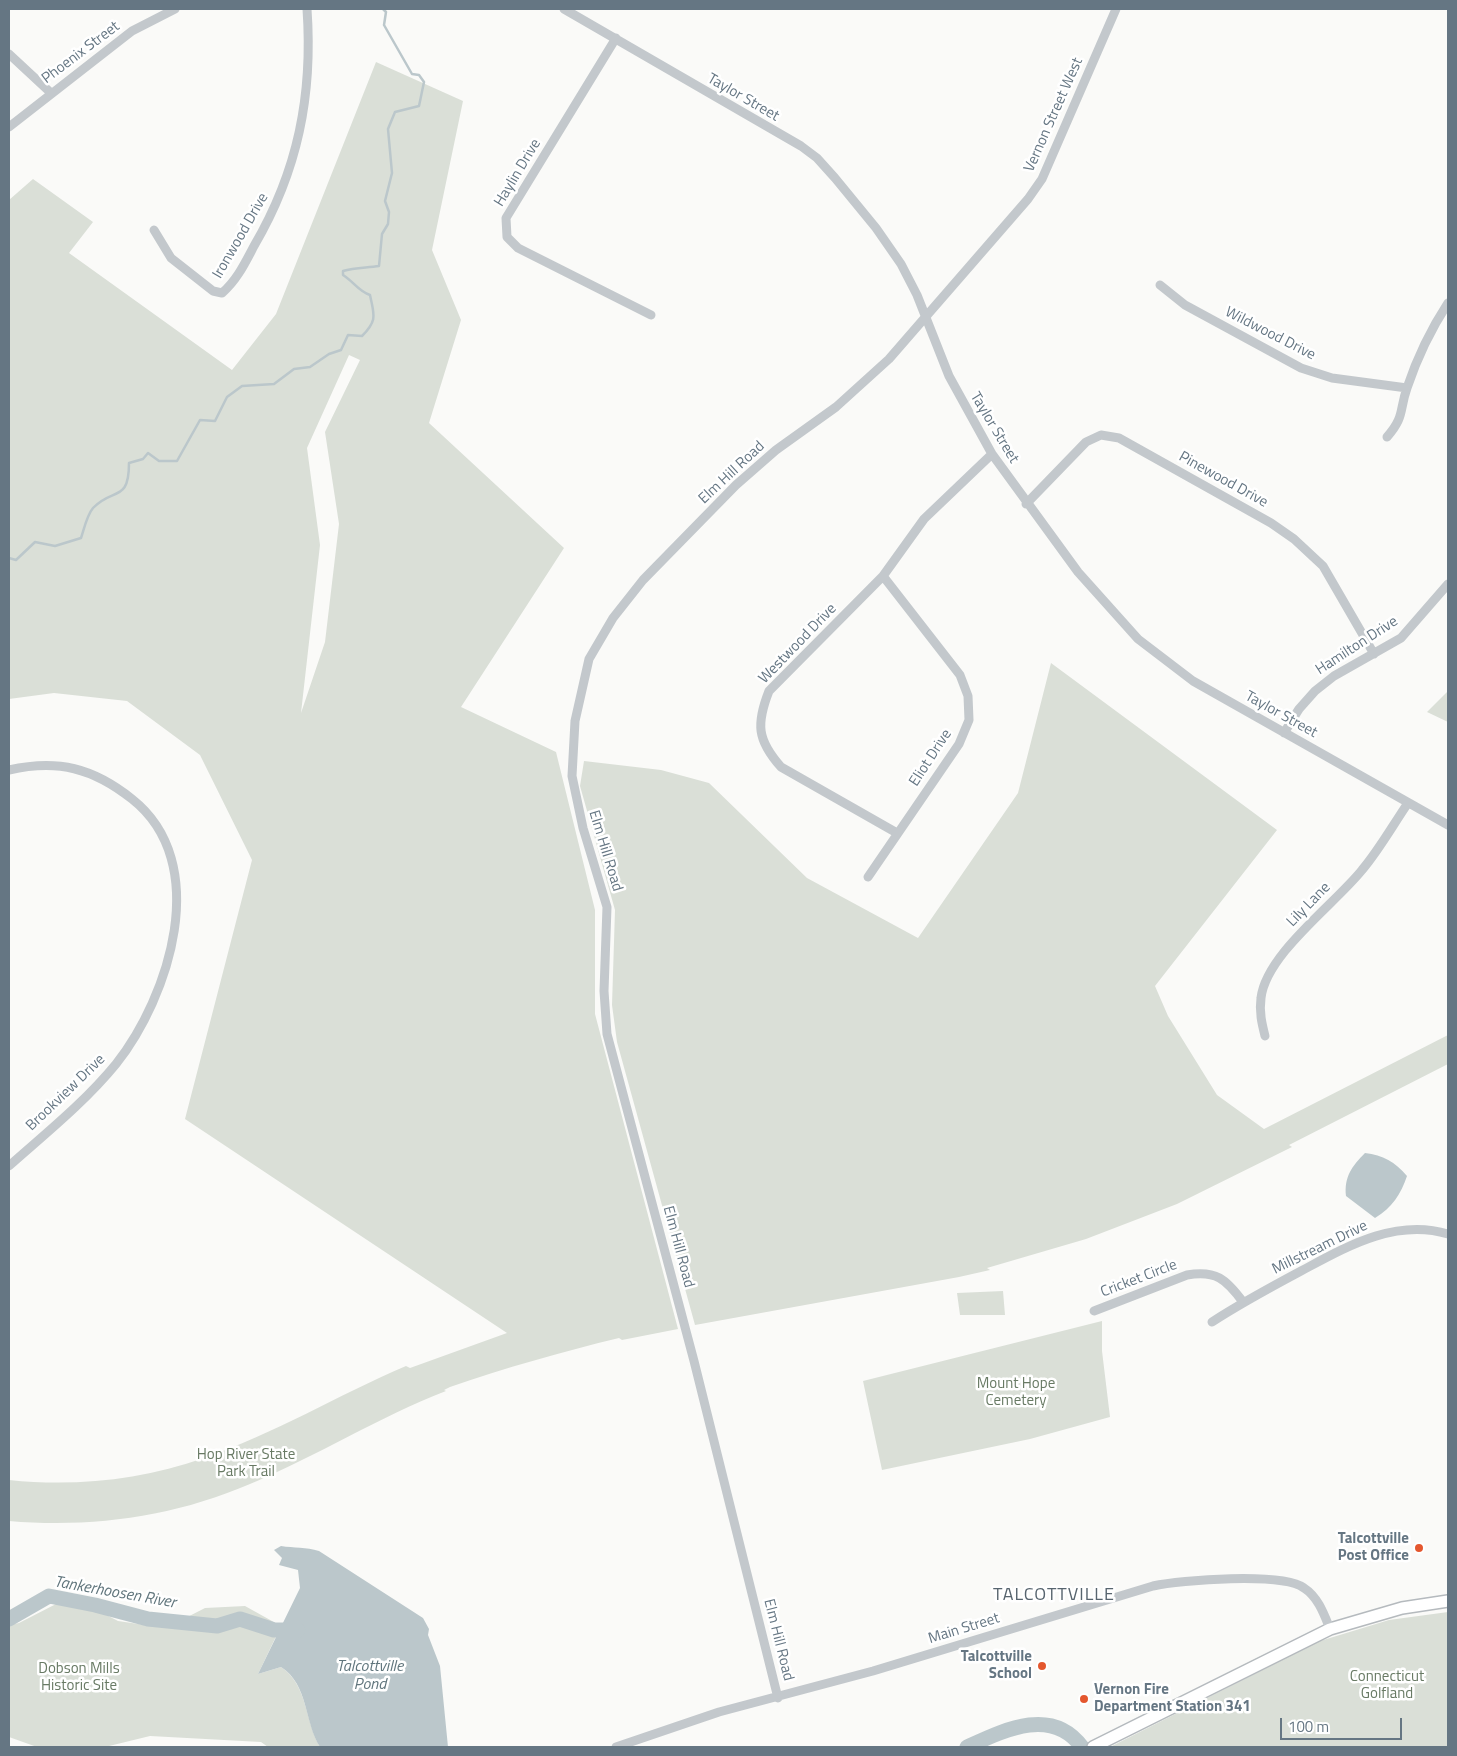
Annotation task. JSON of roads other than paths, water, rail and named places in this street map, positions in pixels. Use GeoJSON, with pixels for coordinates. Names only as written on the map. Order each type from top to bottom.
{"type":"FeatureCollection","features":[{"type":"Feature","properties":{"kind":"main road"},"geometry":{"type":"LineString","coordinates":[[1093,1747],[1330,1629],[1402,1608],[1448,1601]]}},
{"type":"Feature","properties":{"kind":"street","name":"Phoenix Street"},"geometry":{"type":"LineString","coordinates":[[9,127],[132,32],[174,9]]}},
{"type":"Feature","properties":{"kind":"street","name":"Ironwood Drive"},"geometry":{"type":"LineString","coordinates":[[154,230],[171,258],[213,291],[222,293],[232,285],[269,221],[293,162],[309,73],[310,51],[307,9]]}},
{"type":"Feature","properties":{"kind":"street","name":"Taylor Street"},"geometry":{"type":"LineString","coordinates":[[564,9],[801,146],[818,158],[876,228],[901,264],[949,376],[992,454],[1026,504],[1078,572],[1138,639],[1193,682],[1448,825]]}},
{"type":"Feature","properties":{"kind":"street","name":"Vernon Street West"},"geometry":{"type":"LineString","coordinates":[[985,246],[1028,199],[1050,164],[1116,9]]}},
{"type":"Feature","properties":{"kind":"street","name":"Haylin Drive"},"geometry":{"type":"LineString","coordinates":[[616,38],[506,218],[508,237],[518,248],[651,315]]}},
{"type":"Feature","properties":{"kind":"street"},"geometry":{"type":"LineString","coordinates":[[9,54],[51,93]]}},
{"type":"Feature","properties":{"kind":"street","name":"Elm Hill Road"},"geometry":{"type":"LineString","coordinates":[[778,1698],[686,1330],[607,1034],[604,991],[607,907],[575,800],[572,776],[575,721],[589,659],[613,618],[643,580],[759,464],[836,407],[867,381],[925,317],[985,246]]}},
{"type":"Feature","properties":{"kind":"street","name":"Wildwood Drive"},"geometry":{"type":"LineString","coordinates":[[1160,284],[1185,305],[1301,368],[1332,378],[1407,388]]}},
{"type":"Feature","properties":{"kind":"street"},"geometry":{"type":"LineString","coordinates":[[1386,437],[1399,423],[1407,388],[1433,326],[1448,303]]}},
{"type":"Feature","properties":{"kind":"street","name":"Pinewood Drive"},"geometry":{"type":"LineString","coordinates":[[1026,504],[1086,442],[1101,435],[1119,438],[1270,523],[1294,539],[1323,566],[1374,654]]}},
{"type":"Feature","properties":{"kind":"street","name":"Westwood Drive"},"geometry":{"type":"LineString","coordinates":[[897,833],[781,767],[766,751],[760,730],[760,712],[770,691],[883,576],[924,519],[992,454]]}},
{"type":"Feature","properties":{"kind":"street","name":"Eliot Drive"},"geometry":{"type":"LineString","coordinates":[[868,877],[959,744],[969,720],[968,696],[960,675],[883,576]]}},
{"type":"Feature","properties":{"kind":"street","name":"Hamilton Drive"},"geometry":{"type":"LineString","coordinates":[[1284,733],[1299,709],[1315,690],[1334,676],[1401,638],[1448,584]]}},
{"type":"Feature","properties":{"kind":"street","name":"Brookview Drive"},"geometry":{"type":"LineString","coordinates":[[9,770],[33,765],[61,765],[86,772],[117,787],[154,820],[168,847],[175,872],[178,899],[170,953],[162,982],[134,1039],[116,1064],[96,1086],[9,1166]]}},
{"type":"Feature","properties":{"kind":"street","name":"Lily Lane"},"geometry":{"type":"LineString","coordinates":[[1265,1036],[1260,1017],[1261,997],[1266,982],[1299,934],[1362,870],[1408,803]]}},
{"type":"Feature","properties":{"kind":"street","name":"Millstream Drive"},"geometry":{"type":"LineString","coordinates":[[1212,1322],[1243,1302],[1359,1241],[1388,1232],[1414,1229],[1448,1234]]}},
{"type":"Feature","properties":{"kind":"street","name":"Cricket Circle"},"geometry":{"type":"LineString","coordinates":[[1094,1311],[1187,1275],[1202,1272],[1219,1276],[1243,1302]]}},
{"type":"Feature","properties":{"kind":"street","name":"Main Street"},"geometry":{"type":"LineString","coordinates":[[616,1747],[719,1712],[778,1698],[1152,1586],[1181,1580],[1250,1580],[1288,1582],[1302,1586],[1312,1594],[1321,1608],[1330,1629]]}},
{"type":"Feature","properties":{"kind":"water"},"geometry":{"type":"Polygon","coordinates":[[[1365,1153],[1377,1155],[1388,1160],[1407,1176],[1395,1200],[1375,1218],[1346,1196],[1346,1183],[1350,1172],[1365,1153]]]}},
{"type":"Feature","properties":{"kind":"water","name":"Talcottville Pond"},"geometry":{"type":"Polygon","coordinates":[[[281,1546],[319,1551],[423,1618],[429,1629],[428,1635],[440,1666],[448,1747],[320,1747],[297,1684],[290,1675],[281,1667],[258,1674],[300,1588],[298,1570],[279,1565],[282,1558],[274,1550],[281,1546]]]}},
{"type":"Feature","properties":{"kind":"waterway"},"geometry":{"type":"LineString","coordinates":[[9,558],[16,560],[35,542],[55,546],[81,538],[87,518],[93,508],[123,489],[128,476],[129,463],[143,459],[148,453],[159,461],[177,461],[200,420],[215,421],[227,397],[242,386],[274,384],[294,369],[310,367],[329,354],[341,350],[348,335],[362,336],[371,326],[373,313],[370,295],[343,275],[343,271],[379,266],[382,234],[388,224],[389,212],[385,201],[392,173],[388,129],[395,112],[419,106],[424,82],[419,75],[412,74],[384,25],[386,12],[383,9]]}},
{"type":"Feature","properties":{"kind":"waterway","name":"Tankerhoosen River"},"geometry":{"type":"LineString","coordinates":[[9,1619],[49,1596],[95,1605],[148,1619],[217,1626],[240,1619],[274,1630],[298,1630]]}},
{"type":"Feature","properties":{"kind":"waterway","name":"Tankerhoosen River"},"geometry":{"type":"LineString","coordinates":[[967,1747],[1012,1729],[1042,1724],[1057,1727],[1070,1735],[1082,1747]]}},
{"type":"Feature","properties":{"kind":"place","name":"Talcottville Post Office"},"geometry":{"type":"Point","coordinates":[1419,1548]}},
{"type":"Feature","properties":{"kind":"place","name":"Talcottville School"},"geometry":{"type":"Point","coordinates":[1042,1666]}},
{"type":"Feature","properties":{"kind":"place","name":"Vernon Fire Department Station 341"},"geometry":{"type":"Point","coordinates":[1084,1699]}},
{"type":"Feature","properties":{"kind":"district","name":"TALCOTTVILLE"},"geometry":{"type":"Point","coordinates":[1054,1596]}},
{"type":"Feature","properties":{"kind":"park label","name":"Mount Hope Cemetery"},"geometry":{"type":"Point","coordinates":[1016,1392]}},
{"type":"Feature","properties":{"kind":"park label","name":"Hop River State Park Trail"},"geometry":{"type":"Point","coordinates":[246,1464]}},
{"type":"Feature","properties":{"kind":"park label","name":"Dobson Mills Historic Site"},"geometry":{"type":"Point","coordinates":[79,1678]}},
{"type":"Feature","properties":{"kind":"park label","name":"Connecticut Golfland"},"geometry":{"type":"Point","coordinates":[1387,1686]}}]}
